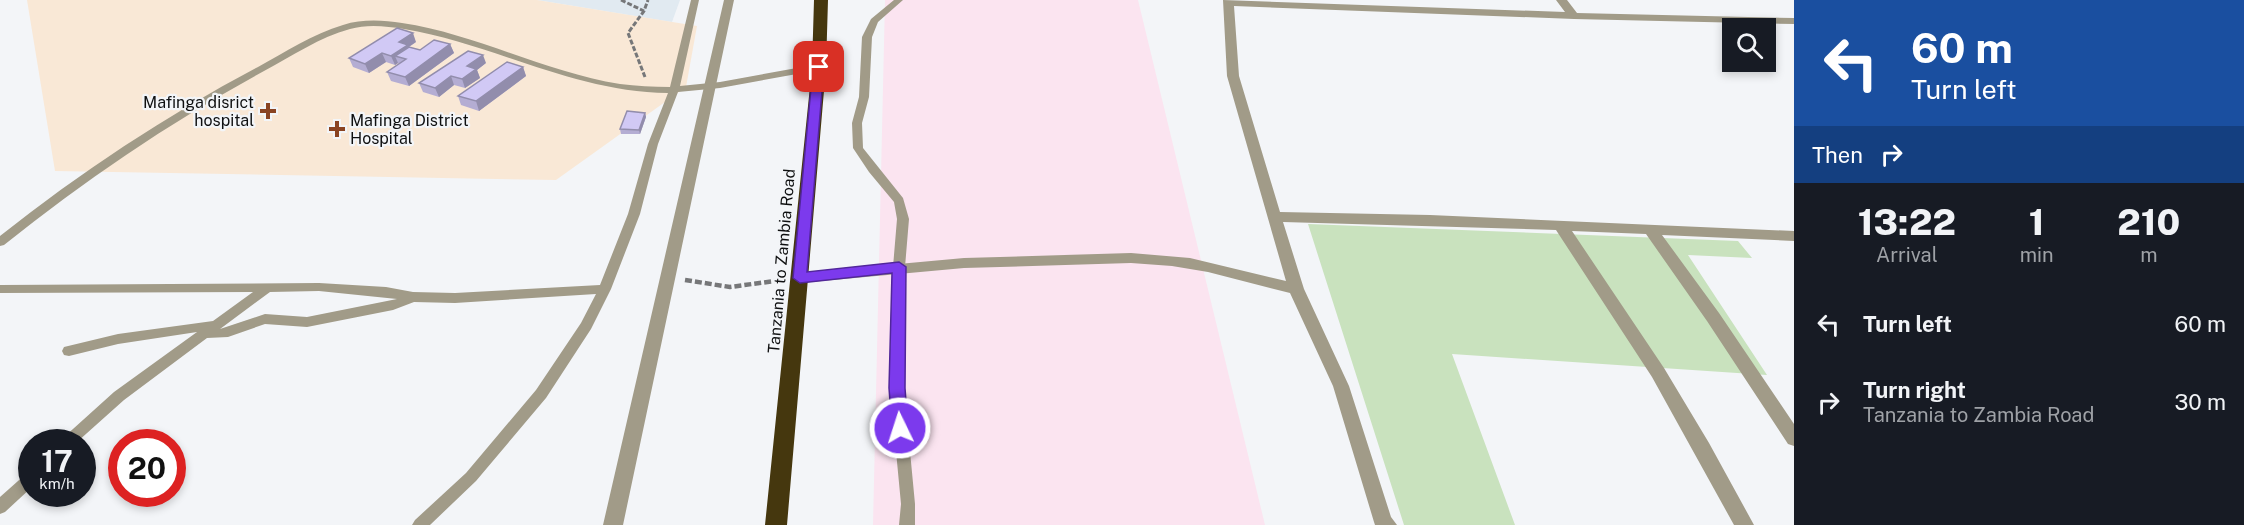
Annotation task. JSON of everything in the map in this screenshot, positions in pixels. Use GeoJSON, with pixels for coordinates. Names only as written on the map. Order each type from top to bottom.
{"type":"FeatureCollection","features":[{"type":"Feature","properties":{"kind":"highway","name":"Tanzania to Zambia Road"},"geometry":{"type":"LineString","coordinates":[[776,525],[819,67],[821,0]]}},
{"type":"Feature","properties":{"kind":"street"},"geometry":{"type":"LineString","coordinates":[[613,525],[729,0]]}},
{"type":"Feature","properties":{"kind":"street"},"geometry":{"type":"LineString","coordinates":[[1561,0],[1574,16]]}},
{"type":"Feature","properties":{"kind":"street"},"geometry":{"type":"LineString","coordinates":[[1384,524],[1341,386],[1296,289],[1233,76],[1228,2],[1574,16],[1794,21]]}},
{"type":"Feature","properties":{"kind":"street"},"geometry":{"type":"LineString","coordinates":[[1276,217],[1367,218],[1794,237]]}},
{"type":"Feature","properties":{"kind":"street"},"geometry":{"type":"LineString","coordinates":[[1561,227],[1639,340],[1683,413],[1744,525]]}},
{"type":"Feature","properties":{"kind":"street"},"geometry":{"type":"LineString","coordinates":[[1651,231],[1713,317],[1794,439]]}},
{"type":"Feature","properties":{"kind":"street"},"geometry":{"type":"LineString","coordinates":[[800,278],[899,267],[1032,259],[1154,259],[1242,274],[1296,289]]}},
{"type":"Feature","properties":{"kind":"lane"},"geometry":{"type":"LineString","coordinates":[[420,525],[471,477],[541,394],[586,326],[605,289],[634,214],[653,144],[674,89],[695,0]]}},
{"type":"Feature","properties":{"kind":"lane"},"geometry":{"type":"LineString","coordinates":[[899,0],[874,21],[867,36],[864,97],[857,123],[858,148],[873,170],[900,201],[903,219],[899,267],[897,388],[908,504],[907,525]]}},
{"type":"Feature","properties":{"kind":"lane"},"geometry":{"type":"LineString","coordinates":[[0,242],[39,210],[138,142],[247,76],[338,30],[364,23],[397,23],[581,78],[621,87],[674,89],[819,67]]}},
{"type":"Feature","properties":{"kind":"lane"},"geometry":{"type":"LineString","coordinates":[[0,289],[268,287],[352,289],[413,297],[455,298],[605,289]]}},
{"type":"Feature","properties":{"kind":"lane"},"geometry":{"type":"LineString","coordinates":[[82,429],[119,396],[268,287]]}},
{"type":"Feature","properties":{"kind":"lane"},"geometry":{"type":"LineString","coordinates":[[69,351],[118,339],[208,329],[223,335],[269,318],[293,323],[307,322],[393,305],[413,297]]}},
{"type":"Feature","properties":{"kind":"lane"},"geometry":{"type":"LineString","coordinates":[[0,507],[18,490]]}},
{"type":"Feature","properties":{"kind":"path"},"geometry":{"type":"LineString","coordinates":[[621,0],[644,11]]}},
{"type":"Feature","properties":{"kind":"path"},"geometry":{"type":"LineString","coordinates":[[646,89],[643,63],[628,40],[628,33],[644,11],[648,0]]}},
{"type":"Feature","properties":{"kind":"path"},"geometry":{"type":"LineString","coordinates":[[667,280],[730,287],[800,278]]}},
{"type":"Feature","properties":{"kind":"shaded area","name":"Mafinga District Hospital"},"geometry":{"type":"Polygon","coordinates":[[[27,0],[537,0],[697,26],[686,87],[556,180],[55,171],[27,0]]]}},
{"type":"Feature","properties":{"kind":"shaded area"},"geometry":{"type":"Polygon","coordinates":[[[537,0],[680,0],[672,22],[537,0]]]}},
{"type":"Feature","properties":{"kind":"shaded area"},"geometry":{"type":"Polygon","coordinates":[[[885,0],[1138,0],[1265,525],[873,525],[885,0]]]}},
{"type":"Feature","properties":{"kind":"green space"},"geometry":{"type":"Polygon","coordinates":[[[1308,224],[1738,241],[1752,258],[1688,255],[1767,375],[1452,354],[1515,525],[1404,525],[1308,224]]]}},
{"type":"Feature","properties":{"kind":"building"},"geometry":{"type":"Polygon","coordinates":[[[397,28],[413,33],[399,42],[408,45],[391,56],[382,53],[365,64],[349,58],[397,28]]]}},
{"type":"Feature","properties":{"kind":"building"},"geometry":{"type":"Polygon","coordinates":[[[434,40],[450,44],[405,77],[387,72],[406,59],[395,56],[409,47],[420,50],[434,40]]]}},
{"type":"Feature","properties":{"kind":"building"},"geometry":{"type":"Polygon","coordinates":[[[468,51],[483,55],[467,66],[476,69],[462,79],[451,76],[435,88],[419,83],[468,51]]]}},
{"type":"Feature","properties":{"kind":"building"},"geometry":{"type":"Polygon","coordinates":[[[507,62],[523,67],[476,101],[458,96],[507,62]]]}},
{"type":"Feature","properties":{"kind":"building"},"geometry":{"type":"Polygon","coordinates":[[[627,111],[645,113],[639,130],[620,129],[627,111]]]}},
{"type":"Feature","properties":{"kind":"place","name":"Mafinga disrict hospital"},"geometry":{"type":"Point","coordinates":[268,111]}},
{"type":"Feature","properties":{"kind":"place","name":"Mafinga District Hospital"},"geometry":{"type":"Point","coordinates":[337,129]}},
{"type":"Feature","properties":{"kind":"route"},"geometry":{"type":"LineString","coordinates":[[819,67],[800,278],[899,267],[897,388],[900,428]]}}]}
